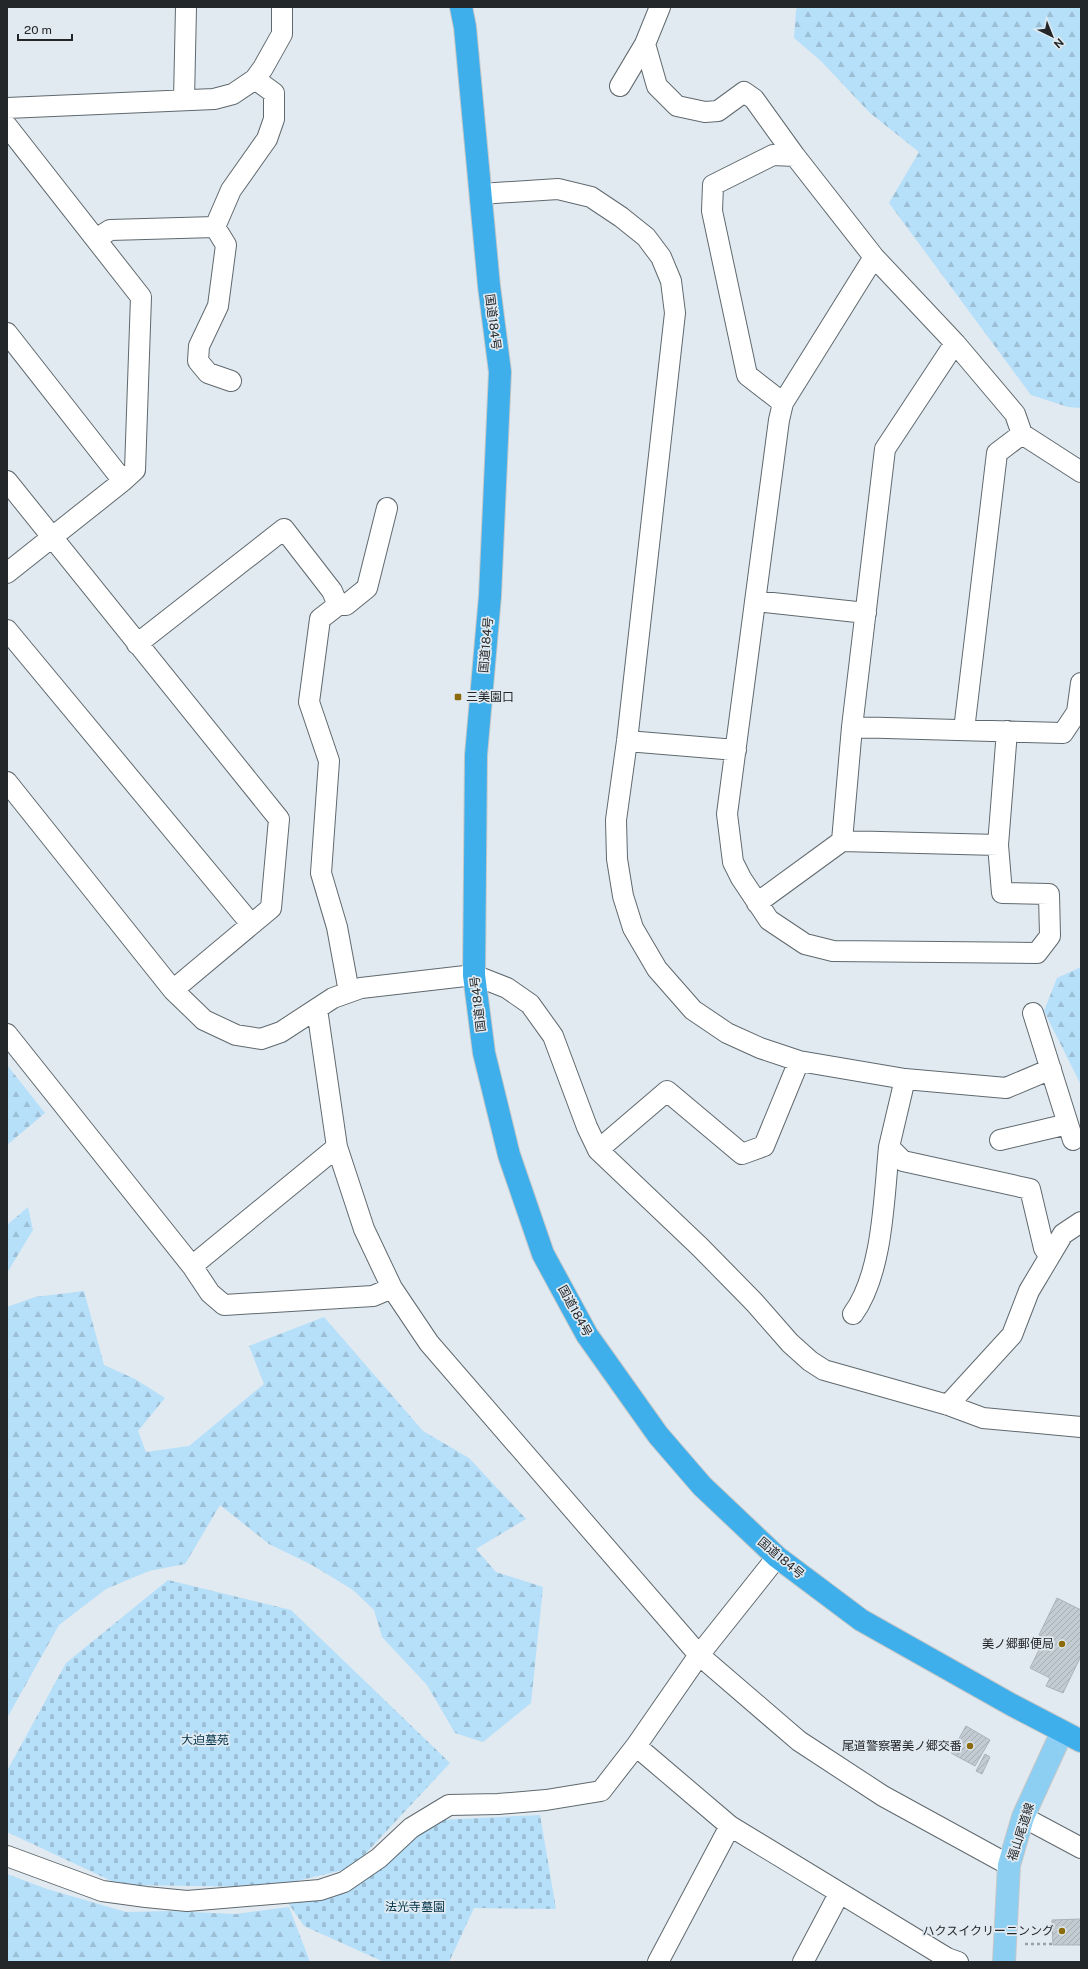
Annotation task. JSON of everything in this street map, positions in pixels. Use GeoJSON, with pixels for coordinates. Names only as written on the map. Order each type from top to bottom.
{"type":"FeatureCollection","features":[{"type":"Feature","properties":{"kind":"highway","name":"国道184号"},"geometry":{"type":"LineString","coordinates":[[461,7],[465,27],[480,194],[500,372],[490,596],[476,755],[474,975],[484,1053],[509,1156],[544,1254],[587,1335],[658,1435],[702,1486],[777,1557],[862,1620],[1072,1736]]}},
{"type":"Feature","properties":{"kind":"main road","name":"福山尾道線"},"geometry":{"type":"LineString","coordinates":[[1004,1962],[1009,1865],[1023,1817],[1072,1736]]}},
{"type":"Feature","properties":{"kind":"street"},"geometry":{"type":"LineString","coordinates":[[184,100],[186,7]]}},
{"type":"Feature","properties":{"kind":"street"},"geometry":{"type":"LineString","coordinates":[[7,108],[214,99],[232,94],[255,79],[282,34],[282,7]]}},
{"type":"Feature","properties":{"kind":"street"},"geometry":{"type":"LineString","coordinates":[[620,86],[645,44],[660,7]]}},
{"type":"Feature","properties":{"kind":"street"},"geometry":{"type":"LineString","coordinates":[[645,44],[657,86],[677,106],[705,112],[718,111],[744,92],[754,99],[795,156],[874,257],[956,343],[1015,414],[1022,434],[1081,472]]}},
{"type":"Feature","properties":{"kind":"street"},"geometry":{"type":"LineString","coordinates":[[215,227],[231,190],[267,139],[274,119],[274,93],[255,79]]}},
{"type":"Feature","properties":{"kind":"street"},"geometry":{"type":"LineString","coordinates":[[7,126],[141,297],[135,470],[7,573]]}},
{"type":"Feature","properties":{"kind":"street"},"geometry":{"type":"LineString","coordinates":[[783,403],[748,375],[712,211],[713,185],[773,155],[795,156]]}},
{"type":"Feature","properties":{"kind":"street"},"geometry":{"type":"LineString","coordinates":[[480,194],[558,189],[591,198],[621,217],[646,237],[661,257],[671,281],[675,313],[616,828],[617,859],[622,896],[633,928],[657,969],[693,1010],[727,1033],[760,1048],[799,1061],[905,1079],[1006,1088],[1050,1069]]}},
{"type":"Feature","properties":{"kind":"street"},"geometry":{"type":"LineString","coordinates":[[96,239],[110,230],[215,227]]}},
{"type":"Feature","properties":{"kind":"street"},"geometry":{"type":"LineString","coordinates":[[215,227],[226,245],[218,306],[199,346],[198,361],[208,373],[231,381]]}},
{"type":"Feature","properties":{"kind":"street"},"geometry":{"type":"LineString","coordinates":[[874,257],[783,403],[779,420],[727,814],[733,862],[741,878],[769,920],[805,944],[833,951],[1037,953],[1050,936],[1049,894],[1002,893],[998,845],[1007,731]]}},
{"type":"Feature","properties":{"kind":"street"},"geometry":{"type":"LineString","coordinates":[[7,334],[123,481]]}},
{"type":"Feature","properties":{"kind":"street"},"geometry":{"type":"LineString","coordinates":[[842,841],[852,727],[885,449],[956,343]]}},
{"type":"Feature","properties":{"kind":"street"},"geometry":{"type":"LineString","coordinates":[[964,730],[997,453],[1022,434]]}},
{"type":"Feature","properties":{"kind":"street"},"geometry":{"type":"LineString","coordinates":[[7,481],[51,538],[279,819],[271,908],[173,990]]}},
{"type":"Feature","properties":{"kind":"street"},"geometry":{"type":"LineString","coordinates":[[349,992],[337,927],[321,873],[329,762],[309,702],[320,619],[338,605],[346,605],[367,588],[387,508]]}},
{"type":"Feature","properties":{"kind":"street"},"geometry":{"type":"LineString","coordinates":[[137,644],[284,529],[332,591],[338,605]]}},
{"type":"Feature","properties":{"kind":"street"},"geometry":{"type":"LineString","coordinates":[[755,601],[866,613]]}},
{"type":"Feature","properties":{"kind":"street"},"geometry":{"type":"LineString","coordinates":[[7,630],[251,924]]}},
{"type":"Feature","properties":{"kind":"street"},"geometry":{"type":"LineString","coordinates":[[852,727],[1063,733],[1077,712],[1081,683]]}},
{"type":"Feature","properties":{"kind":"street"},"geometry":{"type":"LineString","coordinates":[[627,740],[736,750]]}},
{"type":"Feature","properties":{"kind":"street"},"geometry":{"type":"LineString","coordinates":[[7,782],[173,990],[204,1020],[236,1035],[261,1039],[282,1032],[333,998],[361,988],[474,975],[507,988],[530,1004],[553,1036],[587,1127],[598,1150],[700,1247],[754,1302],[790,1343],[810,1361],[824,1370],[948,1405],[983,1418],[1081,1427]]}},
{"type":"Feature","properties":{"kind":"street"},"geometry":{"type":"LineString","coordinates":[[757,903],[842,841],[998,845]]}},
{"type":"Feature","properties":{"kind":"street"},"geometry":{"type":"LineString","coordinates":[[317,1009],[337,1147],[364,1229],[392,1288],[428,1343],[699,1655],[799,1742],[883,1796],[1009,1865]]}},
{"type":"Feature","properties":{"kind":"street"},"geometry":{"type":"LineString","coordinates":[[1000,1140],[1071,1132],[1033,1013]]}},
{"type":"Feature","properties":{"kind":"street"},"geometry":{"type":"LineString","coordinates":[[7,1034],[192,1266],[210,1293],[224,1305],[373,1296],[392,1288]]}},
{"type":"Feature","properties":{"kind":"street"},"geometry":{"type":"LineString","coordinates":[[598,1150],[667,1091],[742,1154],[764,1146],[799,1061]]}},
{"type":"Feature","properties":{"kind":"street"},"geometry":{"type":"LineString","coordinates":[[852,1314],[861,1302],[878,1252],[889,1147],[905,1079]]}},
{"type":"Feature","properties":{"kind":"street"},"geometry":{"type":"LineString","coordinates":[[192,1266],[337,1147]]}},
{"type":"Feature","properties":{"kind":"street"},"geometry":{"type":"LineString","coordinates":[[889,1147],[903,1161],[1030,1189],[1044,1248],[1049,1256]]}},
{"type":"Feature","properties":{"kind":"street"},"geometry":{"type":"LineString","coordinates":[[948,1405],[1012,1335],[1029,1291],[1049,1256],[1063,1234],[1081,1222]]}},
{"type":"Feature","properties":{"kind":"street"},"geometry":{"type":"LineString","coordinates":[[7,1856],[102,1891],[146,1897],[187,1901],[320,1890],[344,1882],[379,1858],[411,1828],[450,1804],[498,1804],[546,1800],[601,1791],[636,1746],[699,1655],[777,1557]]}},
{"type":"Feature","properties":{"kind":"street"},"geometry":{"type":"LineString","coordinates":[[636,1746],[730,1826],[950,1961]]}},
{"type":"Feature","properties":{"kind":"street"},"geometry":{"type":"LineString","coordinates":[[1023,1817],[1081,1848]]}},
{"type":"Feature","properties":{"kind":"street"},"geometry":{"type":"LineString","coordinates":[[658,1962],[730,1826]]}},
{"type":"Feature","properties":{"kind":"street"},"geometry":{"type":"LineString","coordinates":[[803,1962],[839,1894]]}},
{"type":"Feature","properties":{"kind":"path"},"geometry":{"type":"LineString","coordinates":[[1021,1944],[1053,1944]]}},
{"type":"Feature","properties":{"kind":"green space"},"geometry":{"type":"Polygon","coordinates":[[[798,7],[1081,7],[1081,408],[1068,407],[1031,395],[889,203],[919,152],[870,113],[821,61],[794,38],[796,10],[798,7]]]}},
{"type":"Feature","properties":{"kind":"green space"},"geometry":{"type":"Polygon","coordinates":[[[1081,967],[1081,1085],[1044,1011],[1057,978],[1081,967]]]}},
{"type":"Feature","properties":{"kind":"green space"},"geometry":{"type":"Polygon","coordinates":[[[7,1065],[45,1113],[7,1145],[7,1065]]]}},
{"type":"Feature","properties":{"kind":"green space"},"geometry":{"type":"Polygon","coordinates":[[[28,1207],[33,1230],[7,1273],[7,1225],[28,1207]]]}},
{"type":"Feature","properties":{"kind":"green space"},"geometry":{"type":"Polygon","coordinates":[[[84,1291],[104,1365],[135,1379],[165,1398],[138,1431],[146,1452],[189,1446],[264,1384],[249,1346],[324,1317],[423,1431],[469,1458],[526,1519],[476,1549],[496,1572],[543,1587],[531,1703],[483,1742],[455,1733],[427,1685],[382,1637],[374,1610],[353,1590],[312,1565],[269,1544],[220,1505],[185,1564],[149,1571],[106,1589],[59,1625],[7,1718],[7,1307],[35,1297],[84,1291]]]}},
{"type":"Feature","properties":{"kind":"green space","name":"大迫墓苑"},"geometry":{"type":"Polygon","coordinates":[[[168,1580],[291,1610],[450,1763],[352,1868],[271,1887],[120,1885],[7,1832],[7,1771],[66,1663],[168,1580]]]}},
{"type":"Feature","properties":{"kind":"green space","name":"法光寺墓園"},"geometry":{"type":"Polygon","coordinates":[[[540,1815],[556,1909],[474,1908],[449,1962],[384,1962],[304,1926],[286,1900],[389,1858],[440,1820],[540,1815]]]}},
{"type":"Feature","properties":{"kind":"green space"},"geometry":{"type":"Polygon","coordinates":[[[7,1874],[47,1889],[126,1912],[169,1911],[236,1914],[289,1907],[310,1962],[7,1962],[7,1874]]]}},
{"type":"Feature","properties":{"kind":"building"},"geometry":{"type":"Polygon","coordinates":[[[1057,1598],[1081,1610],[1081,1656],[1063,1693],[1046,1686],[1050,1678],[1030,1668],[1045,1638],[1039,1635],[1057,1598]]]}},
{"type":"Feature","properties":{"kind":"building","name":"尾道警察署美ノ郷交番"},"geometry":{"type":"Polygon","coordinates":[[[966,1726],[990,1740],[975,1766],[951,1753],[966,1726]]]}},
{"type":"Feature","properties":{"kind":"building"},"geometry":{"type":"Polygon","coordinates":[[[985,1754],[990,1757],[982,1774],[976,1771],[985,1754]]]}},
{"type":"Feature","properties":{"kind":"building"},"geometry":{"type":"Polygon","coordinates":[[[1081,1919],[1081,1945],[1053,1945],[1052,1920],[1081,1919]]]}},
{"type":"Feature","properties":{"kind":"place","name":"三美園口"},"geometry":{"type":"Point","coordinates":[458,697]}},
{"type":"Feature","properties":{"kind":"place","name":"美ノ郷郵便局"},"geometry":{"type":"Point","coordinates":[1062,1644]}},
{"type":"Feature","properties":{"kind":"place","name":"尾道警察署美ノ郷交番"},"geometry":{"type":"Point","coordinates":[970,1746]}},
{"type":"Feature","properties":{"kind":"place","name":"ハクスイクリーニンング"},"geometry":{"type":"Point","coordinates":[1062,1931]}}]}
